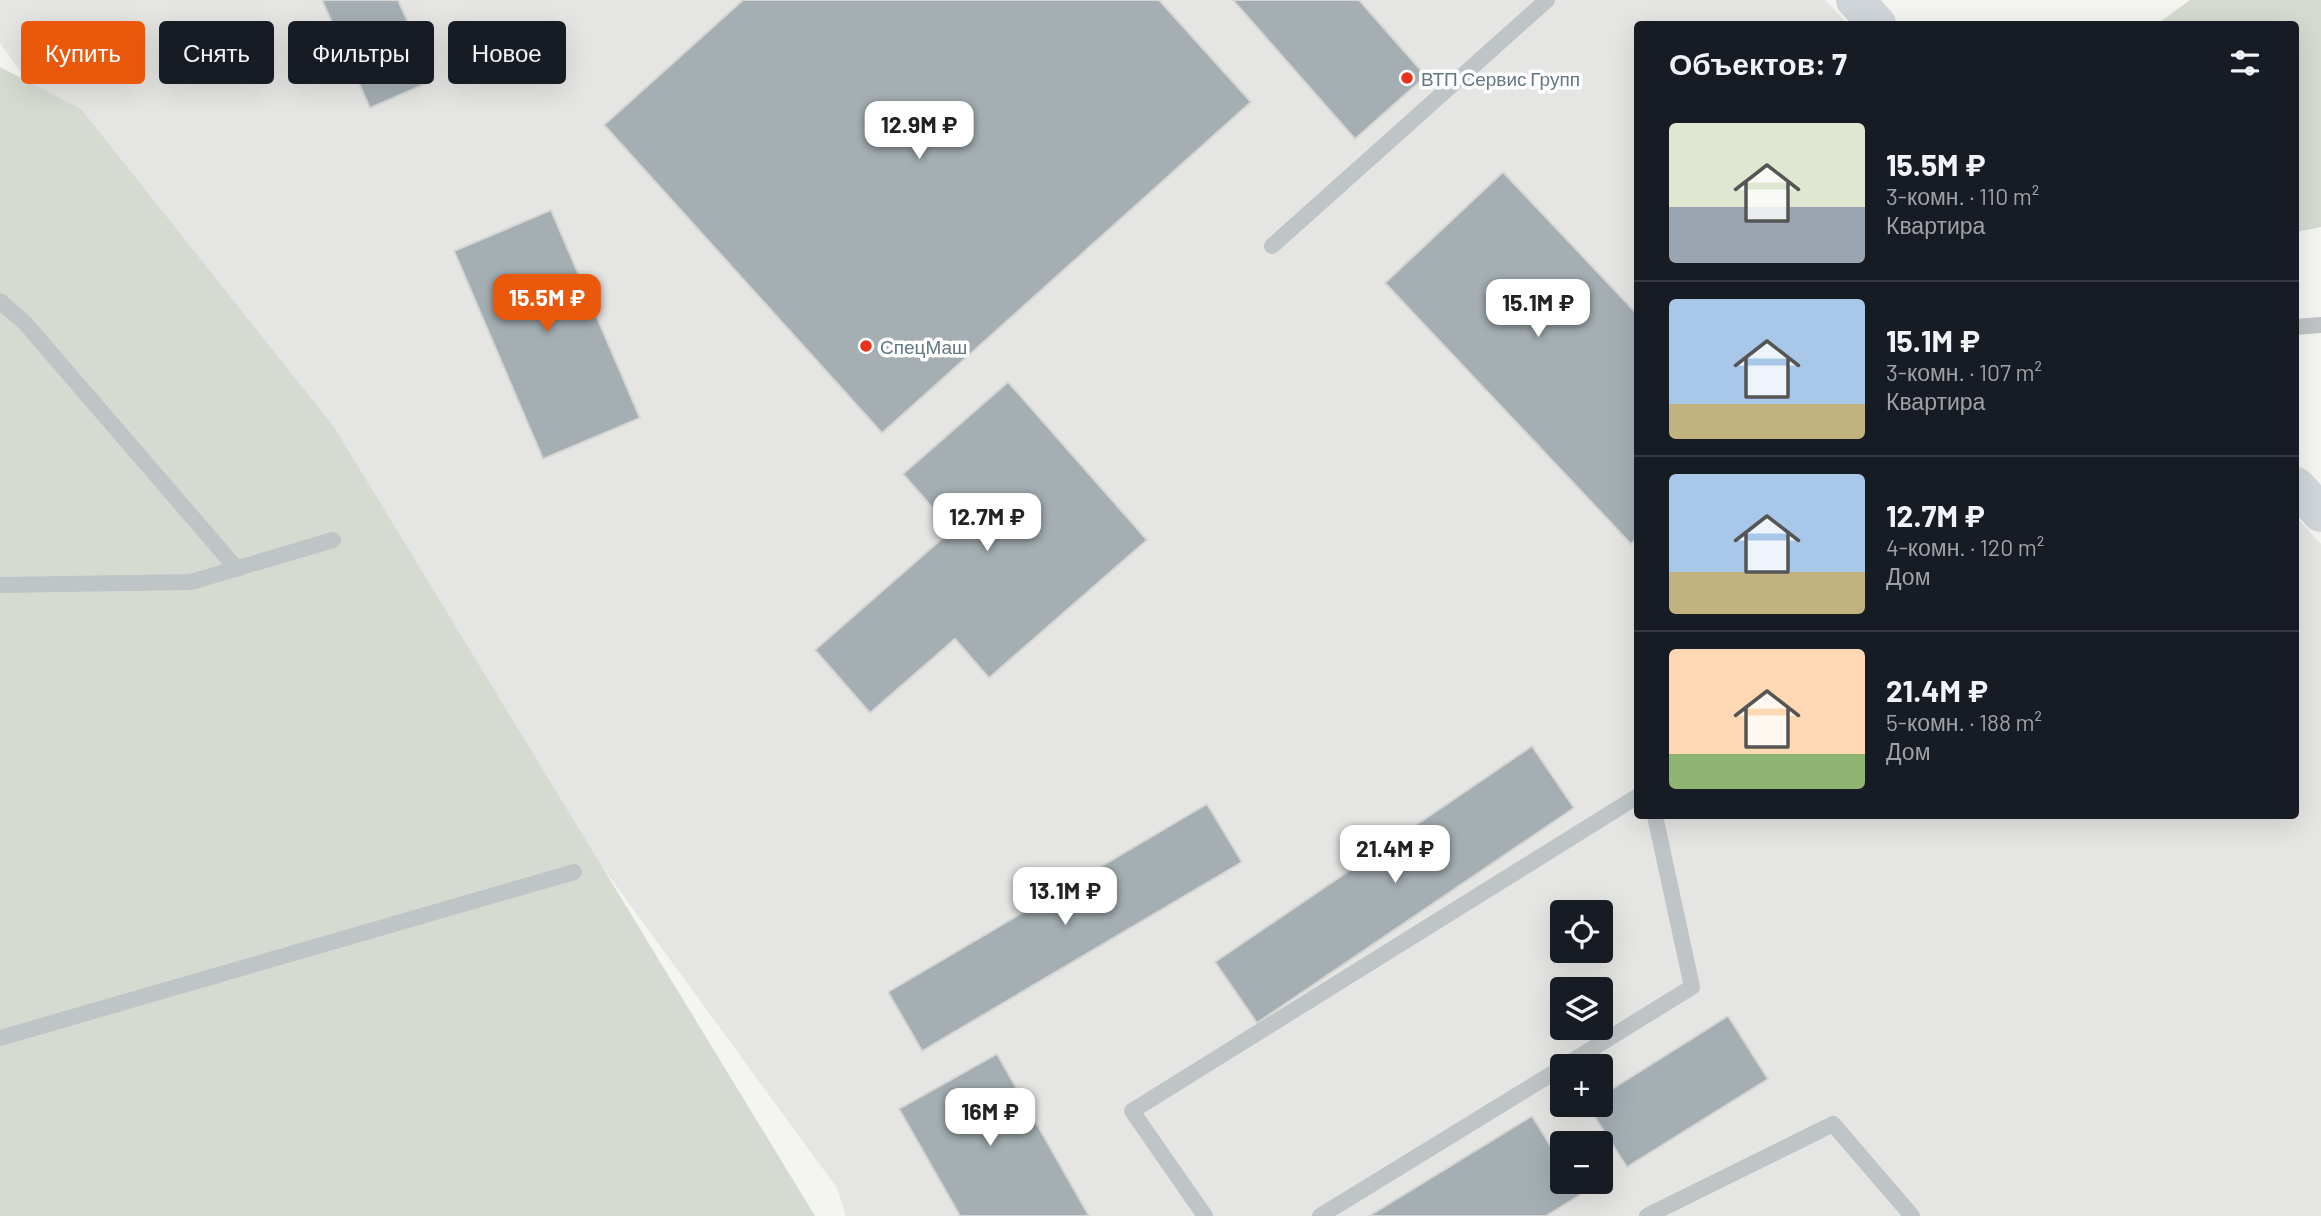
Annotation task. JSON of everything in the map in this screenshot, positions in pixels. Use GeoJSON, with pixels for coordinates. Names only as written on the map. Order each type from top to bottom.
{"type":"FeatureCollection","features":[{"type":"Feature","properties":{"kind":"main road"},"geometry":{"type":"LineString","coordinates":[[1855,0],[1874,21]]}},
{"type":"Feature","properties":{"kind":"main road"},"geometry":{"type":"LineString","coordinates":[[2299,489],[2321,513]]}},
{"type":"Feature","properties":{"kind":"lane"},"geometry":{"type":"LineString","coordinates":[[1272,246],[1547,0]]}},
{"type":"Feature","properties":{"kind":"lane"},"geometry":{"type":"LineString","coordinates":[[0,301],[25,323],[237,569]]}},
{"type":"Feature","properties":{"kind":"lane"},"geometry":{"type":"LineString","coordinates":[[2299,327],[2321,325]]}},
{"type":"Feature","properties":{"kind":"lane"},"geometry":{"type":"LineString","coordinates":[[0,585],[191,582],[333,540]]}},
{"type":"Feature","properties":{"kind":"lane"},"geometry":{"type":"LineString","coordinates":[[1205,1216],[1132,1111],[1634,798]]}},
{"type":"Feature","properties":{"kind":"lane"},"geometry":{"type":"LineString","coordinates":[[1583,1054],[1692,987],[1656,819]]}},
{"type":"Feature","properties":{"kind":"lane"},"geometry":{"type":"LineString","coordinates":[[0,1038],[574,872]]}},
{"type":"Feature","properties":{"kind":"lane"},"geometry":{"type":"LineString","coordinates":[[1320,1216],[1550,1074]]}},
{"type":"Feature","properties":{"kind":"lane"},"geometry":{"type":"LineString","coordinates":[[1647,1216],[1833,1124],[1912,1216]]}},
{"type":"Feature","properties":{"kind":"shaded area"},"geometry":{"type":"Polygon","coordinates":[[[0,0],[1825,0],[1845,21],[1634,21],[1634,819],[2299,819],[2299,520],[2321,544],[2321,1216],[846,1216],[837,1188],[30,84],[145,84],[145,21],[21,21],[21,72],[0,43],[0,0]]]}},
{"type":"Feature","properties":{"kind":"shaded area"},"geometry":{"type":"Polygon","coordinates":[[[2190,0],[2321,0],[2321,227],[2299,231],[2299,21],[2161,21],[2190,0]]]}},
{"type":"Feature","properties":{"kind":"shaded area"},"geometry":{"type":"Polygon","coordinates":[[[0,67],[21,78],[21,84],[33,84],[81,109],[334,427],[815,1216],[0,1216],[0,67]]]}},
{"type":"Feature","properties":{"kind":"building"},"geometry":{"type":"Polygon","coordinates":[[[322,0],[398,0],[407,21],[331,21],[322,0]]]}},
{"type":"Feature","properties":{"kind":"building"},"geometry":{"type":"Polygon","coordinates":[[[743,0],[1159,0],[1251,102],[882,433],[604,125],[743,0]]]}},
{"type":"Feature","properties":{"kind":"building"},"geometry":{"type":"Polygon","coordinates":[[[1233,0],[1359,0],[1426,76],[1355,139],[1233,0]]]}},
{"type":"Feature","properties":{"kind":"building"},"geometry":{"type":"Polygon","coordinates":[[[359,84],[425,84],[370,108],[359,84]]]}},
{"type":"Feature","properties":{"kind":"building"},"geometry":{"type":"Polygon","coordinates":[[[1503,172],[1634,311],[1634,541],[1631,544],[1385,283],[1503,172]]]}},
{"type":"Feature","properties":{"kind":"building"},"geometry":{"type":"Polygon","coordinates":[[[551,210],[640,418],[543,459],[454,251],[551,210]]]}},
{"type":"Feature","properties":{"kind":"building"},"geometry":{"type":"Polygon","coordinates":[[[1008,382],[1147,540],[989,678],[955,639],[870,713],[815,650],[952,530],[903,474],[1008,382]]]}},
{"type":"Feature","properties":{"kind":"building"},"geometry":{"type":"Polygon","coordinates":[[[1532,746],[1574,808],[1257,1023],[1215,962],[1532,746]]]}},
{"type":"Feature","properties":{"kind":"building"},"geometry":{"type":"Polygon","coordinates":[[[1207,804],[1242,862],[922,1051],[888,992],[1207,804]]]}},
{"type":"Feature","properties":{"kind":"building"},"geometry":{"type":"Polygon","coordinates":[[[1728,1016],[1768,1079],[1627,1167],[1613,1145],[1613,1131],[1604,1131],[1595,1117],[1613,1117],[1613,1088],[1728,1016]]]}},
{"type":"Feature","properties":{"kind":"building"},"geometry":{"type":"Polygon","coordinates":[[[997,1054],[1089,1216],[960,1216],[899,1109],[997,1054]]]}},
{"type":"Feature","properties":{"kind":"building"},"geometry":{"type":"Polygon","coordinates":[[[1532,1116],[1550,1145],[1550,1194],[1580,1195],[1546,1216],[1369,1216],[1532,1116]]]}},
{"type":"Feature","properties":{"kind":"place","name":"ВТП Сервис Групп"},"geometry":{"type":"Point","coordinates":[1407,78]}},
{"type":"Feature","properties":{"kind":"place","name":"СпецМаш"},"geometry":{"type":"Point","coordinates":[866,346]}}]}
